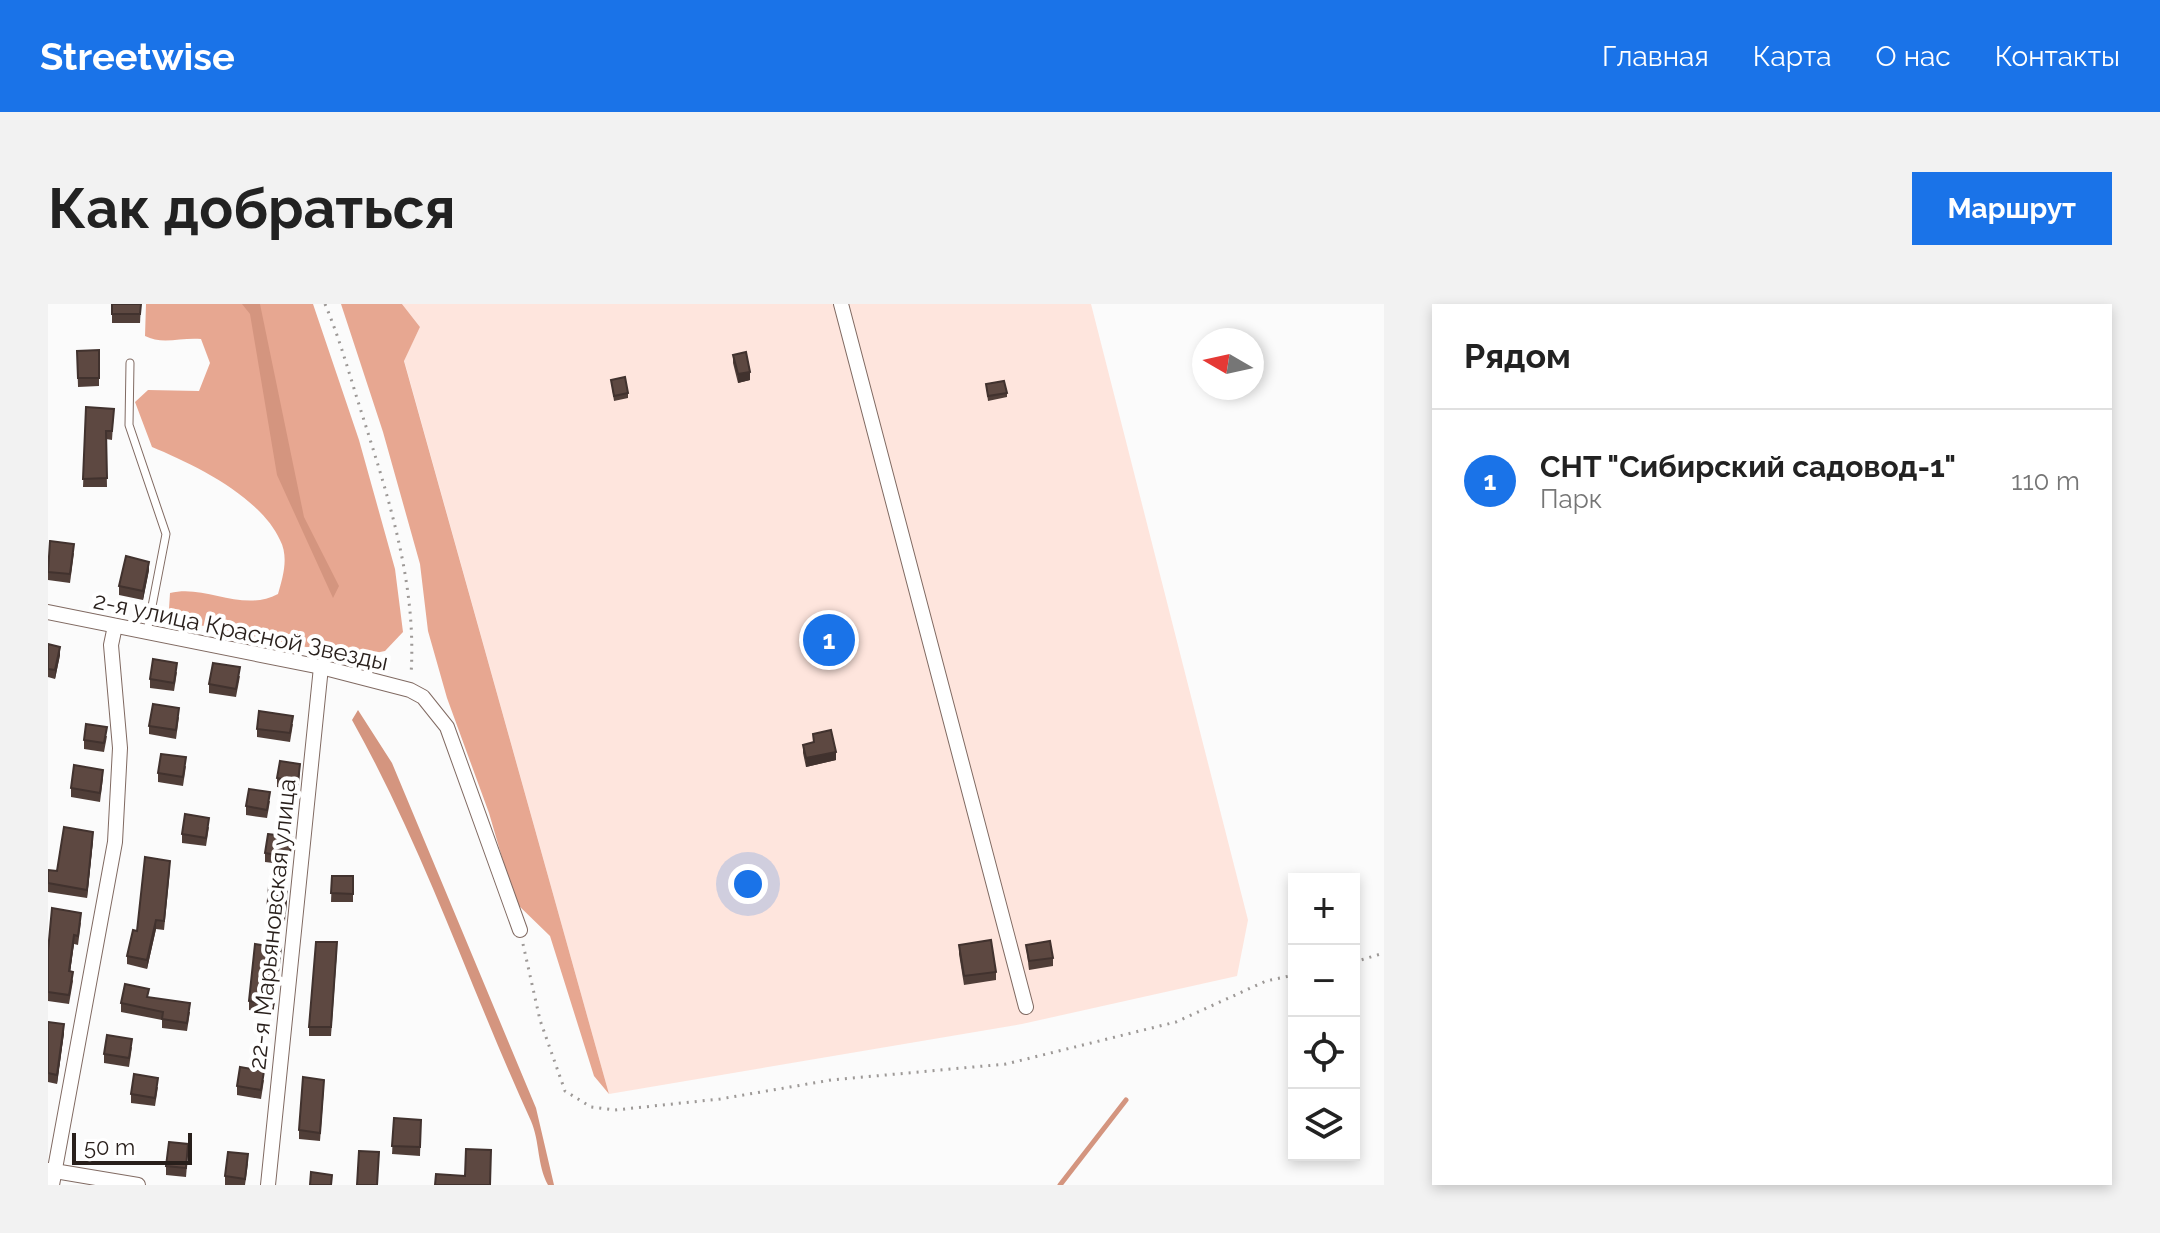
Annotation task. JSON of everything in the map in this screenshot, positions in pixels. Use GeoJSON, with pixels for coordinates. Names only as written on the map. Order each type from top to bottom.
{"type":"FeatureCollection","features":[{"type":"Feature","properties":{"kind":"street"},"geometry":{"type":"LineString","coordinates":[[841,304],[1026,1007]]}},
{"type":"Feature","properties":{"kind":"street","name":"2-я улица Красной Звезды"},"geometry":{"type":"LineString","coordinates":[[48,612],[321,667],[417,694]]}},
{"type":"Feature","properties":{"kind":"street"},"geometry":{"type":"LineString","coordinates":[[115,626],[111,645],[120,748],[115,842],[52,1176],[138,1185]]}},
{"type":"Feature","properties":{"kind":"street","name":"22-я Марьяновская улица"},"geometry":{"type":"LineString","coordinates":[[268,1185],[321,667]]}},
{"type":"Feature","properties":{"kind":"street"},"geometry":{"type":"LineString","coordinates":[[417,694],[447,727],[520,930]]}},
{"type":"Feature","properties":{"kind":"lane"},"geometry":{"type":"LineString","coordinates":[[130,363],[129,425],[166,534],[147,632]]}},
{"type":"Feature","properties":{"kind":"path"},"geometry":{"type":"LineString","coordinates":[[325,304],[369,437],[406,567],[414,631],[417,694]]}},
{"type":"Feature","properties":{"kind":"path"},"geometry":{"type":"LineString","coordinates":[[520,930],[540,1020],[565,1091],[591,1107],[615,1110],[720,1099],[831,1080],[1006,1064],[1176,1022],[1266,981],[1288,976]]}},
{"type":"Feature","properties":{"kind":"path"},"geometry":{"type":"LineString","coordinates":[[1360,960],[1384,953]]}},
{"type":"Feature","properties":{"kind":"shaded area"},"geometry":{"type":"Polygon","coordinates":[[[146,304],[313,304],[359,440],[395,569],[403,632],[385,651],[370,654],[306,647],[194,624],[169,609],[170,593],[184,591],[251,601],[278,594],[285,560],[283,547],[270,524],[242,496],[205,472],[152,447],[135,402],[148,390],[199,391],[210,363],[201,339],[165,340],[145,336],[146,304]]]}},
{"type":"Feature","properties":{"kind":"shaded area"},"geometry":{"type":"Polygon","coordinates":[[[242,304],[260,304],[304,517],[339,586],[333,598],[277,475],[250,314],[242,304]]]}},
{"type":"Feature","properties":{"kind":"shaded area"},"geometry":{"type":"Polygon","coordinates":[[[341,304],[402,304],[420,327],[404,361],[609,1094],[594,1076],[550,936],[515,902],[489,813],[447,698],[428,631],[420,564],[383,432],[341,304]]]}},
{"type":"Feature","properties":{"kind":"shaded area"},"geometry":{"type":"Polygon","coordinates":[[[402,304],[1091,304],[1248,920],[1237,976],[1022,1024],[609,1094],[404,360],[420,327],[402,304]]]}},
{"type":"Feature","properties":{"kind":"shaded area"},"geometry":{"type":"Polygon","coordinates":[[[358,710],[392,763],[536,1108],[554,1185],[548,1185],[544,1177],[531,1121],[424,868],[352,720],[358,710]]]}},
{"type":"Feature","properties":{"kind":"building"},"geometry":{"type":"Polygon","coordinates":[[[112,304],[141,304],[140,314],[112,314],[112,304]]]}},
{"type":"Feature","properties":{"kind":"building"},"geometry":{"type":"Polygon","coordinates":[[[99,350],[99,378],[78,378],[77,351],[99,350]]]}},
{"type":"Feature","properties":{"kind":"building"},"geometry":{"type":"Polygon","coordinates":[[[746,352],[750,372],[738,374],[733,355],[746,352]]]}},
{"type":"Feature","properties":{"kind":"building"},"geometry":{"type":"Polygon","coordinates":[[[625,377],[628,393],[614,396],[611,380],[625,377]]]}},
{"type":"Feature","properties":{"kind":"building"},"geometry":{"type":"Polygon","coordinates":[[[1004,381],[1007,393],[988,396],[986,384],[1004,381]]]}},
{"type":"Feature","properties":{"kind":"building"},"geometry":{"type":"Polygon","coordinates":[[[86,407],[114,409],[112,431],[106,431],[107,478],[83,479],[86,407]]]}},
{"type":"Feature","properties":{"kind":"building"},"geometry":{"type":"Polygon","coordinates":[[[50,541],[74,544],[70,574],[48,572],[50,541]]]}},
{"type":"Feature","properties":{"kind":"building"},"geometry":{"type":"Polygon","coordinates":[[[126,556],[149,562],[143,591],[119,586],[126,556]]]}},
{"type":"Feature","properties":{"kind":"building"},"geometry":{"type":"Polygon","coordinates":[[[48,644],[60,647],[55,670],[48,669],[48,644]]]}},
{"type":"Feature","properties":{"kind":"building"},"geometry":{"type":"Polygon","coordinates":[[[153,659],[177,663],[174,683],[150,679],[153,659]]]}},
{"type":"Feature","properties":{"kind":"building"},"geometry":{"type":"Polygon","coordinates":[[[213,663],[240,667],[236,689],[209,684],[213,663]]]}},
{"type":"Feature","properties":{"kind":"building"},"geometry":{"type":"Polygon","coordinates":[[[153,704],[179,708],[176,730],[149,726],[153,704]]]}},
{"type":"Feature","properties":{"kind":"building"},"geometry":{"type":"Polygon","coordinates":[[[259,711],[293,716],[290,733],[257,729],[259,711]]]}},
{"type":"Feature","properties":{"kind":"building"},"geometry":{"type":"Polygon","coordinates":[[[86,724],[107,727],[104,743],[84,740],[86,724]]]}},
{"type":"Feature","properties":{"kind":"building"},"geometry":{"type":"Polygon","coordinates":[[[831,730],[836,752],[806,758],[803,745],[814,742],[813,734],[831,730]]]}},
{"type":"Feature","properties":{"kind":"building"},"geometry":{"type":"Polygon","coordinates":[[[161,754],[186,757],[183,777],[158,773],[161,754]]]}},
{"type":"Feature","properties":{"kind":"building"},"geometry":{"type":"Polygon","coordinates":[[[280,761],[300,764],[298,782],[277,778],[280,761]]]}},
{"type":"Feature","properties":{"kind":"building"},"geometry":{"type":"Polygon","coordinates":[[[74,765],[103,770],[100,793],[71,788],[74,765]]]}},
{"type":"Feature","properties":{"kind":"building"},"geometry":{"type":"Polygon","coordinates":[[[249,789],[270,792],[267,810],[246,806],[249,789]]]}},
{"type":"Feature","properties":{"kind":"building"},"geometry":{"type":"Polygon","coordinates":[[[185,814],[209,818],[206,838],[182,834],[185,814]]]}},
{"type":"Feature","properties":{"kind":"building"},"geometry":{"type":"Polygon","coordinates":[[[64,827],[93,832],[87,890],[48,883],[48,870],[57,871],[64,827]]]}},
{"type":"Feature","properties":{"kind":"building"},"geometry":{"type":"Polygon","coordinates":[[[268,834],[292,837],[289,857],[265,853],[268,834]]]}},
{"type":"Feature","properties":{"kind":"building"},"geometry":{"type":"Polygon","coordinates":[[[145,857],[170,861],[164,921],[156,920],[147,960],[127,956],[133,930],[137,931],[145,857]]]}},
{"type":"Feature","properties":{"kind":"building"},"geometry":{"type":"Polygon","coordinates":[[[332,876],[353,876],[353,894],[331,893],[332,876]]]}},
{"type":"Feature","properties":{"kind":"building"},"geometry":{"type":"Polygon","coordinates":[[[269,886],[287,888],[285,913],[267,911],[269,886]]]}},
{"type":"Feature","properties":{"kind":"building"},"geometry":{"type":"Polygon","coordinates":[[[52,908],[81,913],[78,936],[74,935],[69,995],[48,992],[52,908]]]}},
{"type":"Feature","properties":{"kind":"building"},"geometry":{"type":"Polygon","coordinates":[[[991,940],[996,972],[964,976],[959,945],[991,940]]]}},
{"type":"Feature","properties":{"kind":"building"},"geometry":{"type":"Polygon","coordinates":[[[1050,941],[1053,958],[1029,961],[1026,945],[1050,941]]]}},
{"type":"Feature","properties":{"kind":"building"},"geometry":{"type":"Polygon","coordinates":[[[316,942],[337,942],[331,1027],[309,1027],[316,942]]]}},
{"type":"Feature","properties":{"kind":"building"},"geometry":{"type":"Polygon","coordinates":[[[255,944],[281,948],[273,1005],[249,1001],[255,944]]]}},
{"type":"Feature","properties":{"kind":"building"},"geometry":{"type":"Polygon","coordinates":[[[125,984],[149,989],[147,997],[190,1003],[187,1023],[162,1019],[163,1012],[121,1003],[125,984]]]}},
{"type":"Feature","properties":{"kind":"building"},"geometry":{"type":"Polygon","coordinates":[[[48,1022],[64,1024],[57,1075],[48,1073],[48,1022]]]}},
{"type":"Feature","properties":{"kind":"building"},"geometry":{"type":"Polygon","coordinates":[[[107,1035],[132,1039],[129,1058],[104,1054],[107,1035]]]}},
{"type":"Feature","properties":{"kind":"building"},"geometry":{"type":"Polygon","coordinates":[[[240,1067],[264,1071],[261,1090],[237,1086],[240,1067]]]}},
{"type":"Feature","properties":{"kind":"building"},"geometry":{"type":"Polygon","coordinates":[[[134,1074],[158,1078],[155,1098],[131,1094],[134,1074]]]}},
{"type":"Feature","properties":{"kind":"building"},"geometry":{"type":"Polygon","coordinates":[[[303,1077],[324,1080],[320,1133],[299,1130],[303,1077]]]}},
{"type":"Feature","properties":{"kind":"building"},"geometry":{"type":"Polygon","coordinates":[[[394,1118],[421,1120],[420,1147],[392,1146],[394,1118]]]}},
{"type":"Feature","properties":{"kind":"building"},"geometry":{"type":"Polygon","coordinates":[[[169,1142],[188,1144],[186,1168],[166,1166],[169,1142]]]}},
{"type":"Feature","properties":{"kind":"building"},"geometry":{"type":"Polygon","coordinates":[[[466,1149],[491,1150],[490,1185],[435,1185],[436,1174],[465,1176],[466,1149]]]}},
{"type":"Feature","properties":{"kind":"building"},"geometry":{"type":"Polygon","coordinates":[[[359,1151],[379,1152],[377,1185],[357,1185],[359,1151]]]}},
{"type":"Feature","properties":{"kind":"building"},"geometry":{"type":"Polygon","coordinates":[[[228,1152],[248,1154],[245,1179],[225,1176],[228,1152]]]}},
{"type":"Feature","properties":{"kind":"building"},"geometry":{"type":"Polygon","coordinates":[[[311,1172],[332,1175],[331,1185],[310,1185],[311,1172]]]}},
{"type":"Feature","properties":{"kind":"waterway"},"geometry":{"type":"LineString","coordinates":[[1060,1185],[1126,1100]]}},
{"type":"Feature","properties":{"kind":"place","name":"СНТ \"Сибирский садовод-1\""},"geometry":{"type":"Point","coordinates":[829,640]}}]}
